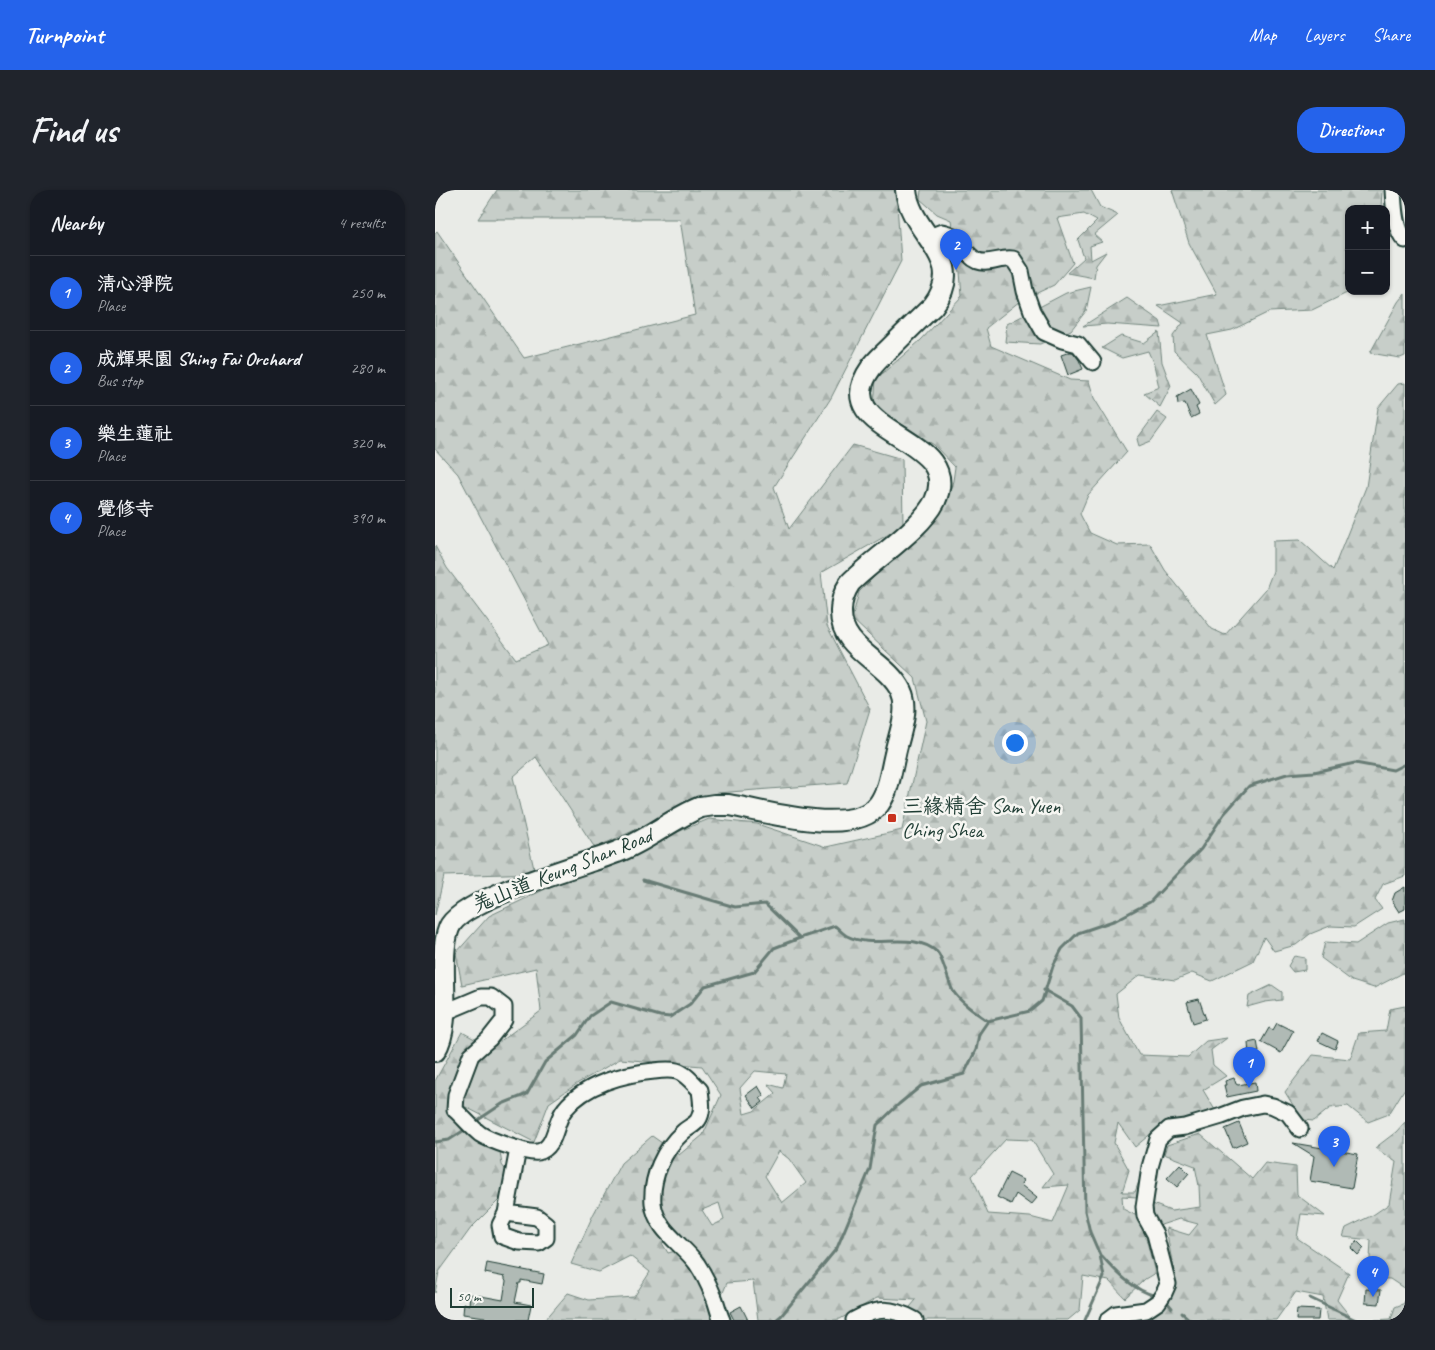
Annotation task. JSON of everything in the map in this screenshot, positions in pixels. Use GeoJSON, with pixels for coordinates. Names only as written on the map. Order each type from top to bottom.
{"type":"FeatureCollection","features":[{"type":"Feature","properties":{"kind":"main road","name":"羗山道 Keung Shan Road"},"geometry":{"type":"LineString","coordinates":[[435,1052],[441,1036],[445,947],[449,926],[456,916],[480,901],[620,851],[695,810],[707,806],[729,805],[829,821],[862,817],[874,810],[882,800],[903,718],[904,700],[901,690],[894,680],[856,646],[846,634],[841,621],[841,606],[845,590],[850,583],[921,521],[932,506],[938,493],[938,475],[929,459],[912,444],[871,418],[864,408],[862,396],[863,383],[871,367],[933,306],[943,290],[945,270],[929,237],[911,210],[906,190]]}},
{"type":"Feature","properties":{"kind":"lane"},"geometry":{"type":"LineString","coordinates":[[1393,190],[1394,213],[1401,236],[1405,240]]}},
{"type":"Feature","properties":{"kind":"lane"},"geometry":{"type":"LineString","coordinates":[[929,237],[942,232],[954,237],[963,250],[977,261],[989,262],[1003,258],[1013,259],[1021,271],[1032,311],[1044,332],[1062,340],[1078,344],[1093,362]]}},
{"type":"Feature","properties":{"kind":"lane"},"geometry":{"type":"LineString","coordinates":[[443,1013],[481,997],[491,997],[504,1007],[503,1020],[489,1039],[471,1055],[460,1080],[455,1110],[481,1135],[518,1149],[537,1152],[546,1148],[552,1141],[564,1110],[575,1099],[588,1090],[621,1076],[664,1070],[677,1071],[700,1090],[702,1109],[698,1121],[683,1131],[672,1143],[659,1166],[654,1185],[653,1204],[659,1223],[696,1263],[713,1295],[722,1320]]}},
{"type":"Feature","properties":{"kind":"lane"},"geometry":{"type":"LineString","coordinates":[[1108,1320],[1115,1314],[1146,1310],[1161,1298],[1168,1284],[1155,1234],[1145,1216],[1144,1207],[1150,1167],[1158,1139],[1169,1129],[1185,1127],[1243,1108],[1263,1104],[1273,1106],[1288,1113],[1301,1129]]}},
{"type":"Feature","properties":{"kind":"lane"},"geometry":{"type":"LineString","coordinates":[[506,1213],[518,1149]]}},
{"type":"Feature","properties":{"kind":"lane"},"geometry":{"type":"LineString","coordinates":[[854,1320],[880,1310],[899,1311],[915,1320]]}},
{"type":"Feature","properties":{"kind":"green space"},"geometry":{"type":"Polygon","coordinates":[[[497,190],[896,190],[901,261],[831,398],[774,487],[789,529],[853,445],[902,459],[903,526],[821,573],[827,626],[870,709],[847,783],[717,793],[595,848],[536,757],[513,777],[535,873],[444,876],[435,915],[435,546],[447,568],[516,659],[548,645],[458,474],[435,449],[435,233],[437,231],[524,358],[695,315],[680,219],[478,219],[497,190]]]}},
{"type":"Feature","properties":{"kind":"green space"},"geometry":{"type":"Polygon","coordinates":[[[921,190],[1091,190],[1100,207],[1118,215],[1094,235],[1102,242],[1090,246],[1091,260],[1106,252],[1096,265],[1094,278],[1067,273],[1084,258],[1078,240],[1097,221],[1084,214],[1057,218],[1073,263],[1054,285],[1020,301],[986,328],[991,346],[1070,380],[1089,381],[1094,398],[1127,452],[1088,495],[1080,514],[1090,533],[1117,545],[1150,544],[1165,570],[1212,629],[1225,635],[1266,589],[1273,571],[1273,541],[1300,540],[1333,570],[1366,487],[1378,408],[1398,384],[1405,383],[1405,876],[1383,884],[1375,900],[1382,909],[1354,927],[1330,926],[1310,934],[1296,945],[1274,951],[1264,937],[1253,961],[1212,981],[1192,973],[1175,980],[1140,975],[1116,994],[1119,1018],[1139,1055],[1188,1057],[1206,1041],[1227,1038],[1211,1050],[1213,1065],[1226,1076],[1203,1090],[1215,1110],[1188,1120],[1167,1120],[1135,1147],[1118,1123],[1114,1143],[1129,1170],[1122,1192],[1135,1192],[1141,1176],[1141,1193],[1137,1197],[1122,1196],[1123,1209],[1141,1218],[1155,1273],[1145,1279],[1125,1298],[1109,1281],[1083,1276],[1080,1310],[1068,1320],[899,1320],[916,1300],[877,1298],[840,1319],[758,1320],[753,1281],[727,1283],[713,1316],[716,1320],[545,1320],[568,1293],[589,1300],[634,1297],[650,1272],[630,1256],[599,1272],[571,1264],[593,1215],[621,1163],[652,1136],[679,1155],[703,1135],[721,1095],[702,1066],[620,1059],[578,1083],[549,1103],[534,1142],[448,1098],[447,1110],[500,1152],[502,1165],[519,1189],[500,1199],[471,1228],[439,1272],[435,1293],[435,1081],[462,1032],[491,1048],[541,1011],[536,968],[462,985],[456,953],[489,916],[581,872],[709,819],[757,824],[826,847],[902,830],[926,721],[915,678],[852,619],[859,592],[945,506],[953,481],[955,467],[934,445],[874,406],[876,379],[921,340],[962,296],[951,220],[937,214],[920,199],[921,190]],[[755,1071],[740,1088],[744,1114],[754,1111],[776,1093],[768,1084],[783,1088],[786,1074],[755,1071]],[[1006,1139],[972,1176],[988,1214],[1030,1217],[1053,1223],[1069,1185],[1043,1187],[1053,1174],[1032,1140],[1006,1139]],[[779,1151],[765,1176],[782,1203],[806,1183],[789,1159],[779,1151]],[[719,1203],[702,1210],[712,1226],[724,1220],[719,1203]],[[682,1237],[662,1243],[668,1253],[687,1248],[682,1237]]]}},
{"type":"Feature","properties":{"kind":"green space"},"geometry":{"type":"Polygon","coordinates":[[[1172,190],[1382,190],[1381,205],[1345,205],[1345,294],[1312,310],[1269,312],[1232,330],[1207,335],[1226,395],[1215,405],[1197,373],[1174,351],[1173,336],[1183,323],[1158,306],[1217,294],[1189,243],[1172,190]]]}},
{"type":"Feature","properties":{"kind":"green space"},"geometry":{"type":"Polygon","coordinates":[[[1091,287],[1086,311],[1071,330],[1040,344],[1005,342],[1007,324],[1066,293],[1091,287]]]}},
{"type":"Feature","properties":{"kind":"green space"},"geometry":{"type":"Polygon","coordinates":[[[1405,293],[1405,356],[1400,358],[1370,353],[1398,302],[1405,293]]]}},
{"type":"Feature","properties":{"kind":"green space"},"geometry":{"type":"Polygon","coordinates":[[[1127,298],[1160,321],[1162,328],[1107,324],[1083,326],[1127,298]]]}},
{"type":"Feature","properties":{"kind":"green space"},"geometry":{"type":"Polygon","coordinates":[[[1159,332],[1162,362],[1171,386],[1160,407],[1144,393],[1159,387],[1154,365],[1148,351],[1122,358],[1102,348],[1121,336],[1144,343],[1159,332]]]}},
{"type":"Feature","properties":{"kind":"green space"},"geometry":{"type":"Polygon","coordinates":[[[1157,412],[1167,419],[1151,441],[1139,446],[1137,439],[1157,412]]]}},
{"type":"Feature","properties":{"kind":"green space"},"geometry":{"type":"Polygon","coordinates":[[[1405,919],[1405,972],[1374,988],[1352,981],[1321,958],[1325,942],[1356,944],[1388,923],[1405,919]]]}},
{"type":"Feature","properties":{"kind":"green space"},"geometry":{"type":"Polygon","coordinates":[[[1294,956],[1305,958],[1305,970],[1293,972],[1288,966],[1294,956]]]}},
{"type":"Feature","properties":{"kind":"green space"},"geometry":{"type":"Polygon","coordinates":[[[1272,985],[1282,992],[1282,1000],[1247,1007],[1249,996],[1272,985]]]}},
{"type":"Feature","properties":{"kind":"green space"},"geometry":{"type":"Polygon","coordinates":[[[1405,1006],[1405,1088],[1389,1114],[1368,1122],[1348,1106],[1330,1108],[1314,1121],[1302,1120],[1285,1092],[1313,1055],[1350,1059],[1359,1033],[1386,1031],[1390,1009],[1405,1006]]]}},
{"type":"Feature","properties":{"kind":"green space"},"geometry":{"type":"Polygon","coordinates":[[[1405,1122],[1405,1289],[1390,1279],[1369,1278],[1371,1240],[1343,1237],[1346,1228],[1373,1215],[1389,1204],[1396,1162],[1375,1148],[1396,1132],[1405,1122]]]}},
{"type":"Feature","properties":{"kind":"green space"},"geometry":{"type":"Polygon","coordinates":[[[1200,1134],[1252,1179],[1265,1163],[1296,1167],[1297,1195],[1325,1216],[1301,1214],[1297,1238],[1349,1273],[1337,1300],[1353,1320],[1327,1320],[1323,1297],[1296,1292],[1276,1320],[1107,1320],[1156,1310],[1175,1279],[1166,1228],[1189,1235],[1198,1224],[1179,1219],[1158,1226],[1150,1203],[1171,1211],[1200,1207],[1199,1186],[1195,1166],[1164,1154],[1167,1145],[1200,1134]]]}},
{"type":"Feature","properties":{"kind":"green space"},"geometry":{"type":"Polygon","coordinates":[[[1405,1303],[1405,1320],[1375,1320],[1391,1319],[1395,1307],[1405,1303]]]}},
{"type":"Feature","properties":{"kind":"building"},"geometry":{"type":"Polygon","coordinates":[[[1073,352],[1083,369],[1068,375],[1061,355],[1073,352]]]}},
{"type":"Feature","properties":{"kind":"building"},"geometry":{"type":"Polygon","coordinates":[[[1191,389],[1199,405],[1196,407],[1199,414],[1191,418],[1185,403],[1178,404],[1177,397],[1191,389]]]}},
{"type":"Feature","properties":{"kind":"building"},"geometry":{"type":"Polygon","coordinates":[[[1405,887],[1405,909],[1399,912],[1392,901],[1395,893],[1405,887]]]}},
{"type":"Feature","properties":{"kind":"building"},"geometry":{"type":"Polygon","coordinates":[[[1199,999],[1206,1019],[1193,1023],[1187,1002],[1199,999]]]}},
{"type":"Feature","properties":{"kind":"building"},"geometry":{"type":"Polygon","coordinates":[[[1277,1023],[1293,1031],[1281,1053],[1261,1042],[1269,1028],[1273,1030],[1277,1023]]]}},
{"type":"Feature","properties":{"kind":"building"},"geometry":{"type":"Polygon","coordinates":[[[1322,1033],[1338,1041],[1335,1049],[1318,1041],[1322,1033]]]}},
{"type":"Feature","properties":{"kind":"building"},"geometry":{"type":"Polygon","coordinates":[[[1257,1041],[1259,1052],[1249,1054],[1248,1043],[1257,1041]]]}},
{"type":"Feature","properties":{"kind":"building"},"geometry":{"type":"Polygon","coordinates":[[[1234,1078],[1238,1085],[1255,1082],[1256,1091],[1227,1097],[1225,1081],[1234,1078]]]}},
{"type":"Feature","properties":{"kind":"building"},"geometry":{"type":"Polygon","coordinates":[[[758,1086],[764,1096],[760,1098],[763,1102],[755,1108],[746,1095],[758,1086]]]}},
{"type":"Feature","properties":{"kind":"building"},"geometry":{"type":"Polygon","coordinates":[[[1239,1123],[1247,1142],[1233,1148],[1225,1129],[1239,1123]]]}},
{"type":"Feature","properties":{"kind":"building"},"geometry":{"type":"Polygon","coordinates":[[[1293,1143],[1358,1154],[1352,1188],[1310,1181],[1314,1156],[1293,1143]]]}},
{"type":"Feature","properties":{"kind":"building"},"geometry":{"type":"Polygon","coordinates":[[[1180,1164],[1189,1173],[1177,1187],[1167,1178],[1180,1164]]]}},
{"type":"Feature","properties":{"kind":"building"},"geometry":{"type":"Polygon","coordinates":[[[1009,1173],[1023,1180],[1021,1185],[1037,1198],[1031,1205],[1016,1194],[1011,1204],[997,1197],[1009,1173]]]}},
{"type":"Feature","properties":{"kind":"building"},"geometry":{"type":"Polygon","coordinates":[[[1357,1241],[1364,1248],[1358,1255],[1351,1248],[1357,1241]]]}},
{"type":"Feature","properties":{"kind":"building"},"geometry":{"type":"Polygon","coordinates":[[[487,1263],[544,1274],[542,1284],[521,1280],[521,1283],[519,1283],[515,1302],[531,1305],[528,1320],[485,1320],[485,1317],[463,1314],[464,1303],[469,1305],[470,1294],[503,1300],[505,1277],[485,1273],[487,1263]]]}},
{"type":"Feature","properties":{"kind":"building"},"geometry":{"type":"Polygon","coordinates":[[[1366,1289],[1381,1290],[1379,1304],[1365,1303],[1366,1289]]]}},
{"type":"Feature","properties":{"kind":"building"},"geometry":{"type":"Polygon","coordinates":[[[741,1306],[748,1320],[734,1320],[730,1312],[741,1306]]]}},
{"type":"Feature","properties":{"kind":"building"},"geometry":{"type":"Polygon","coordinates":[[[1297,1309],[1319,1310],[1318,1320],[1296,1320],[1297,1309]]]}},
{"type":"Feature","properties":{"kind":"waterway"},"geometry":{"type":"LineString","coordinates":[[776,1320],[837,1248],[870,1169],[877,1125],[921,1086],[964,1074],[976,1050],[979,1034],[988,1021],[1030,1011],[1042,1001],[1053,966],[1062,949],[1078,933],[1116,920],[1150,902],[1201,849],[1224,814],[1249,786],[1287,774],[1314,772],[1355,763],[1393,770],[1405,764]]}},
{"type":"Feature","properties":{"kind":"waterway"},"geometry":{"type":"LineString","coordinates":[[643,880],[735,907],[765,904],[800,938],[835,926],[845,935],[858,940],[905,941],[927,946],[939,955],[951,987],[960,1000],[988,1021]]}},
{"type":"Feature","properties":{"kind":"waterway"},"geometry":{"type":"LineString","coordinates":[[475,1122],[502,1104],[527,1094],[545,1062],[577,1035],[590,1016],[611,1002],[670,1017],[690,1004],[705,986],[754,972],[774,948],[800,938]]}},
{"type":"Feature","properties":{"kind":"waterway"},"geometry":{"type":"LineString","coordinates":[[1044,990],[1072,1006],[1081,1018],[1085,1211],[1090,1232],[1100,1255],[1104,1277],[1085,1320]]}},
{"type":"Feature","properties":{"kind":"waterway"},"geometry":{"type":"LineString","coordinates":[[435,1142],[449,1140],[466,1129]]}},
{"type":"Feature","properties":{"kind":"waterway"},"geometry":{"type":"LineString","coordinates":[[1102,1256],[1120,1275],[1133,1285],[1156,1296]]}},
{"type":"Feature","properties":{"kind":"waterway"},"geometry":{"type":"LineString","coordinates":[[1310,1298],[1356,1320]]}},
{"type":"Feature","properties":{"kind":"waterway"},"geometry":{"type":"LineString","coordinates":[[1166,1301],[1172,1308]]}},
{"type":"Feature","properties":{"kind":"waterway"},"geometry":{"type":"LineString","coordinates":[[1182,1313],[1190,1320]]}},
{"type":"Feature","properties":{"kind":"place","name":"成輝果園 Shing Fai Orchard"},"geometry":{"type":"Point","coordinates":[956,270]}},
{"type":"Feature","properties":{"kind":"place","name":"三緣精舍 Sam Yuen Ching Shea"},"geometry":{"type":"Point","coordinates":[892,818]}},
{"type":"Feature","properties":{"kind":"place","name":"清心淨院"},"geometry":{"type":"Point","coordinates":[1249,1088]}},
{"type":"Feature","properties":{"kind":"place","name":"樂生蓮社"},"geometry":{"type":"Point","coordinates":[1334,1167]}},
{"type":"Feature","properties":{"kind":"place","name":"覺修寺"},"geometry":{"type":"Point","coordinates":[1373,1297]}}]}
